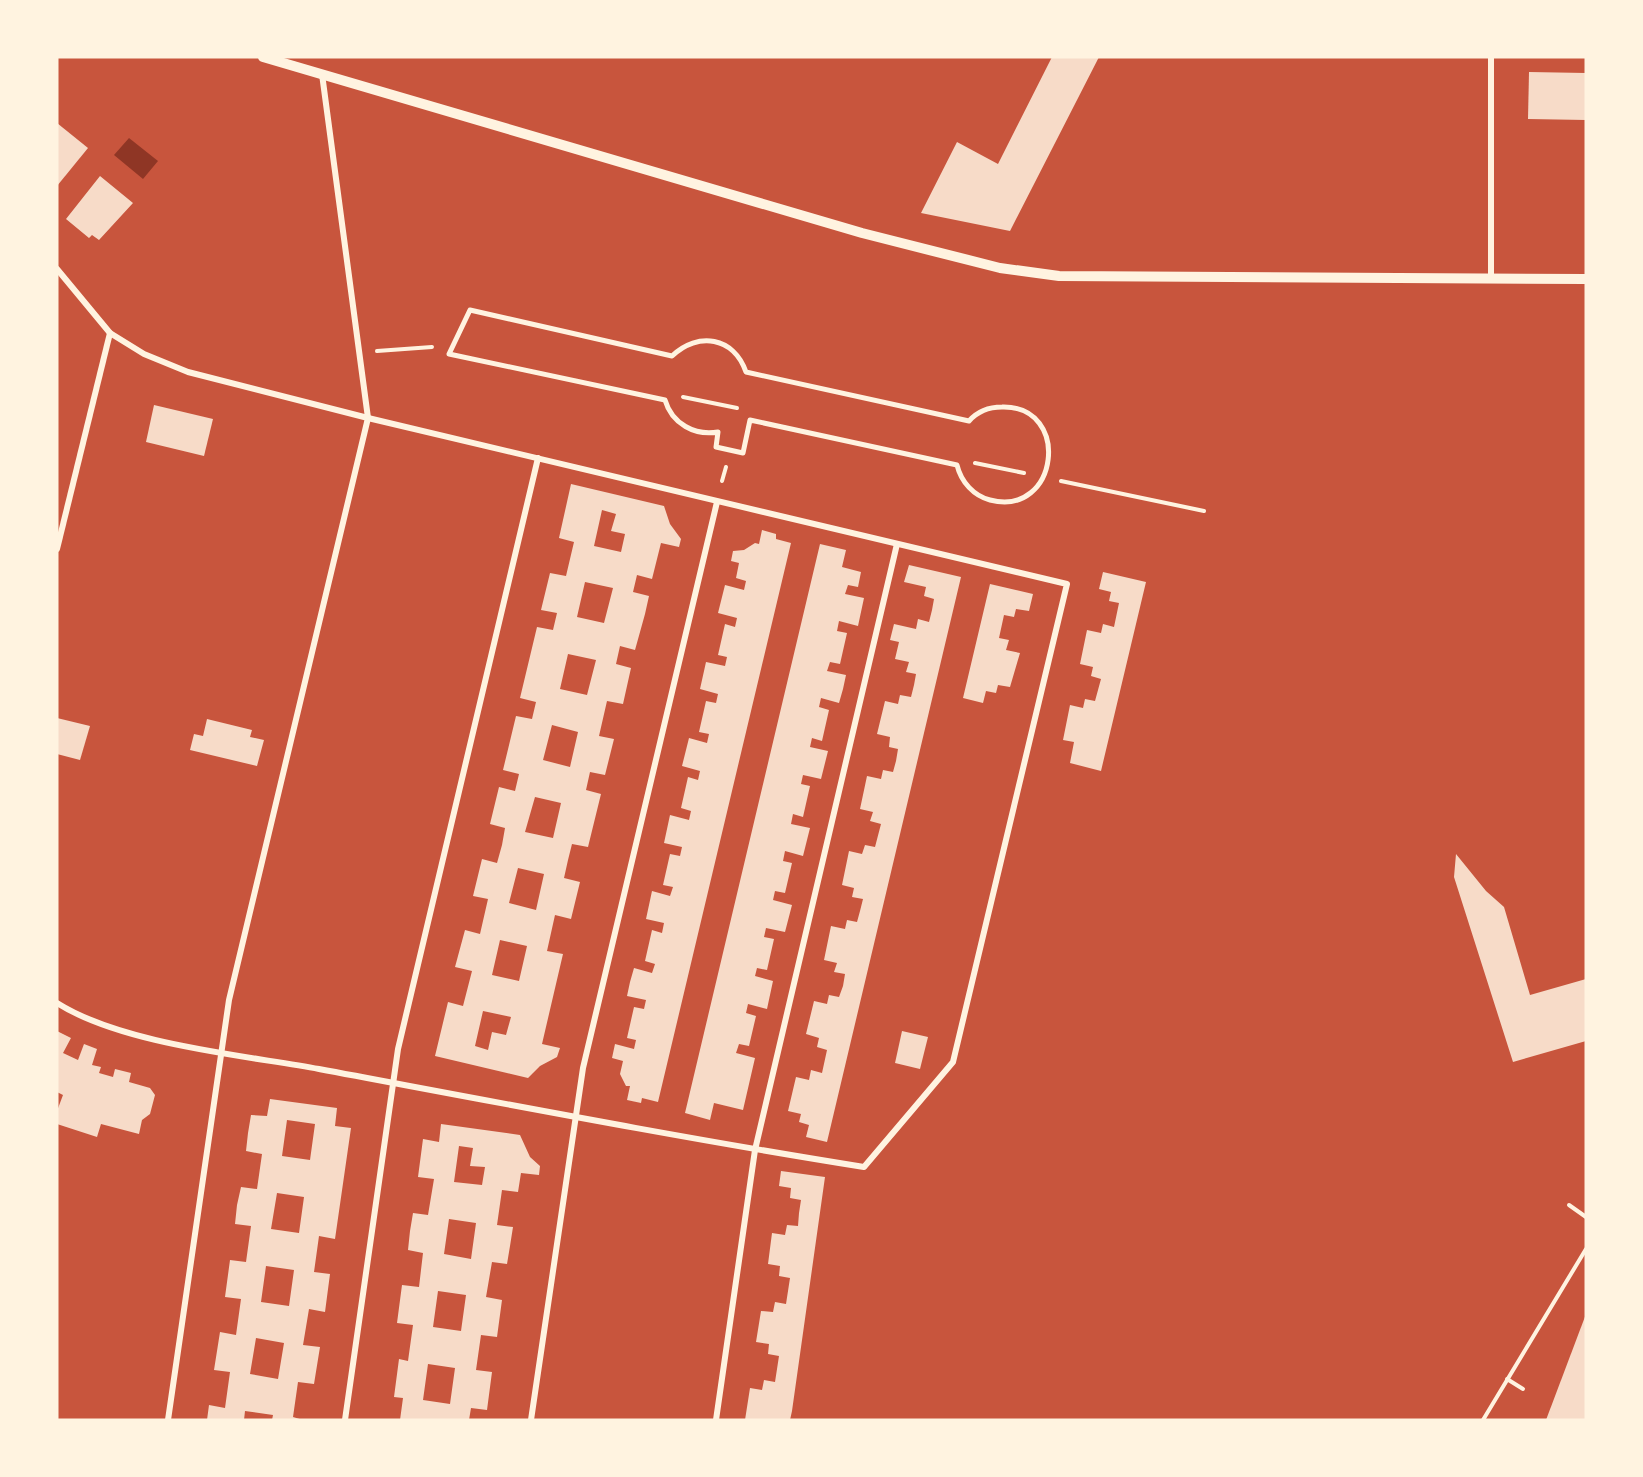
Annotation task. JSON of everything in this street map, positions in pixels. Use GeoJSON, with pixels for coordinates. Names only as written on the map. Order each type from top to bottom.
{"type":"FeatureCollection","features":[{"type":"Feature","properties":{"kind":"street"},"geometry":{"type":"LineString","coordinates":[[263,57],[862,233],[1000,268],[1059,276],[1586,279]]}},
{"type":"Feature","properties":{"kind":"street"},"geometry":{"type":"LineString","coordinates":[[1491,57],[1491,278]]}},
{"type":"Feature","properties":{"kind":"street"},"geometry":{"type":"LineString","coordinates":[[168,1420],[229,1000],[368,418],[322,74]]}},
{"type":"Feature","properties":{"kind":"street"},"geometry":{"type":"LineString","coordinates":[[57,269],[110,333],[144,354],[188,372],[368,418],[1067,584],[953,1062],[864,1167],[575,1118],[122,1031],[77,1016],[57,1003]]}},
{"type":"Feature","properties":{"kind":"street"},"geometry":{"type":"LineString","coordinates":[[470,310],[672,356],[694,342],[713,341],[738,354],[746,372],[969,421],[988,409],[1014,408],[1035,420],[1048,441],[1050,458],[1042,481],[1030,493],[1013,500],[994,501],[976,494],[963,480],[957,465],[750,420],[744,453],[716,447],[718,432],[702,432],[683,426],[668,408],[665,400],[449,354],[470,310]]}},
{"type":"Feature","properties":{"kind":"street"},"geometry":{"type":"LineString","coordinates":[[57,549],[110,333]]}},
{"type":"Feature","properties":{"kind":"street"},"geometry":{"type":"LineString","coordinates":[[345,1420],[398,1049],[538,458]]}},
{"type":"Feature","properties":{"kind":"street"},"geometry":{"type":"LineString","coordinates":[[531,1420],[583,1068],[717,502]]}},
{"type":"Feature","properties":{"kind":"street"},"geometry":{"type":"LineString","coordinates":[[716,1420],[755,1150],[897,544]]}},
{"type":"Feature","properties":{"kind":"path"},"geometry":{"type":"LineString","coordinates":[[1569,1205],[1586,1217]]}},
{"type":"Feature","properties":{"kind":"path"},"geometry":{"type":"LineString","coordinates":[[1483,1420],[1586,1249]]}},
{"type":"Feature","properties":{"kind":"path"},"geometry":{"type":"LineString","coordinates":[[1507,1379],[1523,1389]]}},
{"type":"Feature","properties":{"kind":"shaded area"},"geometry":{"type":"Polygon","coordinates":[[[129,138],[158,161],[143,179],[114,155],[129,138]]]}},
{"type":"Feature","properties":{"kind":"building"},"geometry":{"type":"Polygon","coordinates":[[[1052,57],[1099,57],[1010,231],[921,213],[957,142],[998,164],[1052,57]]]}},
{"type":"Feature","properties":{"kind":"building"},"geometry":{"type":"Polygon","coordinates":[[[1529,72],[1586,73],[1586,120],[1528,119],[1529,72]]]}},
{"type":"Feature","properties":{"kind":"building"},"geometry":{"type":"Polygon","coordinates":[[[57,123],[88,148],[57,186],[57,123]]]}},
{"type":"Feature","properties":{"kind":"building"},"geometry":{"type":"Polygon","coordinates":[[[100,176],[133,203],[99,240],[92,235],[89,238],[66,219],[100,176]]]}},
{"type":"Feature","properties":{"kind":"building"},"geometry":{"type":"Polygon","coordinates":[[[154,405],[213,419],[204,456],[146,442],[154,405]]]}},
{"type":"Feature","properties":{"kind":"building"},"geometry":{"type":"Polygon","coordinates":[[[571,484],[664,506],[670,524],[681,539],[679,547],[661,543],[652,579],[637,575],[633,592],[649,596],[645,614],[635,650],[620,646],[616,664],[631,668],[623,704],[607,701],[599,736],[614,739],[605,775],[590,772],[586,790],[601,794],[588,847],[572,844],[564,878],[580,882],[571,919],[555,915],[547,951],[563,954],[542,1044],[560,1048],[557,1057],[540,1066],[528,1078],[435,1056],[448,1002],[463,1006],[472,971],[455,967],[465,930],[480,934],[488,899],[473,896],[482,859],[497,863],[502,845],[505,828],[490,824],[499,787],[515,791],[519,774],[503,770],[516,716],[532,719],[536,702],[520,698],[537,627],[553,630],[557,613],[541,610],[550,573],[566,576],[574,542],[559,538],[571,484]],[[602,510],[594,546],[621,552],[625,534],[611,531],[616,514],[602,510]],[[585,582],[577,617],[604,623],[613,588],[585,582]],[[568,654],[560,689],[587,695],[596,660],[568,654]],[[552,725],[543,760],[570,767],[578,732],[552,725]],[[535,797],[525,832],[553,838],[561,803],[535,797]],[[518,868],[509,903],[536,910],[544,874],[518,868]],[[500,940],[492,975],[519,981],[527,946],[500,940]],[[483,1011],[475,1046],[488,1050],[492,1032],[506,1035],[511,1017],[483,1011]]]}},
{"type":"Feature","properties":{"kind":"building"},"geometry":{"type":"Polygon","coordinates":[[[762,530],[776,534],[776,539],[791,543],[658,1102],[642,1098],[641,1103],[627,1100],[630,1086],[626,1086],[620,1074],[623,1061],[612,1058],[615,1044],[634,1049],[636,1040],[627,1038],[634,1007],[644,1009],[646,1000],[627,996],[630,982],[634,968],[652,973],[655,964],[645,961],[652,930],[662,933],[664,923],[646,919],[652,891],[670,896],[673,887],[663,885],[670,854],[680,856],[682,847],[664,843],[670,815],[689,820],[691,811],[681,808],[688,777],[698,780],[700,771],[682,766],[689,738],[707,743],[709,734],[699,732],[706,701],[716,703],[718,694],[700,689],[706,662],[725,666],[727,657],[718,655],[725,624],[735,627],[737,618],[718,613],[725,585],[744,590],[746,581],[736,578],[739,563],[731,561],[733,551],[744,550],[755,543],[759,544],[762,530]]]}},
{"type":"Feature","properties":{"kind":"building"},"geometry":{"type":"Polygon","coordinates":[[[820,544],[846,550],[842,567],[861,572],[858,587],[848,585],[845,594],[864,598],[858,626],[839,621],[837,631],[847,633],[840,664],[830,662],[827,671],[846,675],[843,689],[839,703],[821,698],[819,707],[829,710],[822,741],[812,738],[810,747],[828,751],[821,779],[803,775],[801,784],[810,786],[803,817],[793,814],[791,824],[810,828],[803,856],[785,851],[783,861],[792,863],[785,893],[775,891],[773,900],[792,905],[785,932],[766,928],[764,937],[774,939],[767,970],[757,968],[755,976],[773,981],[767,1009],[748,1004],[746,1013],[756,1016],[749,1046],[739,1044],[736,1053],[755,1058],[743,1110],[714,1103],[710,1120],[685,1113],[820,544]]]}},
{"type":"Feature","properties":{"kind":"building"},"geometry":{"type":"Polygon","coordinates":[[[909,565],[961,577],[827,1142],[806,1137],[809,1125],[799,1122],[801,1114],[788,1111],[796,1077],[809,1080],[811,1070],[822,1073],[827,1050],[817,1047],[819,1038],[806,1034],[814,1001],[827,1004],[829,995],[839,997],[843,986],[845,974],[834,972],[837,963],[824,960],[831,926],[845,929],[847,920],[857,922],[863,899],[852,897],[854,888],[842,885],[849,851],[862,854],[865,845],[875,847],[881,824],[870,821],[873,812],[860,809],[867,776],[881,779],[883,770],[893,772],[896,761],[898,749],[889,747],[890,737],[877,734],[885,701],[898,704],[900,695],[911,697],[914,685],[916,674],[906,672],[909,662],[895,659],[899,642],[890,640],[894,624],[916,629],[918,619],[929,622],[932,610],[934,599],[924,596],[926,587],[904,582],[909,565]]]}},
{"type":"Feature","properties":{"kind":"building"},"geometry":{"type":"Polygon","coordinates":[[[1103,572],[1146,582],[1101,771],[1070,763],[1074,742],[1063,740],[1070,705],[1083,708],[1085,699],[1095,701],[1101,679],[1091,676],[1093,667],[1080,664],[1087,630],[1101,633],[1103,624],[1114,627],[1119,603],[1109,601],[1111,592],[1099,589],[1103,572]]]}},
{"type":"Feature","properties":{"kind":"building"},"geometry":{"type":"Polygon","coordinates":[[[990,584],[1033,594],[1029,611],[1016,609],[1014,617],[1004,615],[999,638],[1009,640],[1006,650],[1020,653],[1010,687],[998,685],[996,693],[986,691],[983,703],[963,698],[990,584]]]}},
{"type":"Feature","properties":{"kind":"building"},"geometry":{"type":"Polygon","coordinates":[[[57,718],[90,726],[80,760],[57,754],[57,718]]]}},
{"type":"Feature","properties":{"kind":"building"},"geometry":{"type":"Polygon","coordinates":[[[207,719],[252,730],[250,737],[264,740],[257,766],[190,750],[194,734],[203,736],[207,719]]]}},
{"type":"Feature","properties":{"kind":"building"},"geometry":{"type":"Polygon","coordinates":[[[1456,854],[1486,891],[1504,907],[1530,995],[1586,979],[1586,1041],[1513,1062],[1454,877],[1456,854]]]}},
{"type":"Feature","properties":{"kind":"building"},"geometry":{"type":"Polygon","coordinates":[[[57,1031],[71,1038],[63,1053],[78,1060],[84,1044],[97,1049],[92,1065],[101,1067],[99,1073],[113,1077],[115,1069],[131,1073],[129,1082],[150,1088],[155,1095],[150,1114],[142,1120],[139,1134],[101,1124],[97,1137],[57,1124],[57,1111],[63,1095],[57,1092],[57,1031]]]}},
{"type":"Feature","properties":{"kind":"building"},"geometry":{"type":"Polygon","coordinates":[[[902,1031],[928,1037],[920,1069],[895,1063],[902,1031]]]}},
{"type":"Feature","properties":{"kind":"building"},"geometry":{"type":"Polygon","coordinates":[[[270,1099],[337,1108],[335,1126],[351,1128],[335,1239],[319,1236],[314,1272],[330,1274],[325,1312],[309,1309],[303,1345],[320,1347],[314,1384],[298,1382],[293,1417],[303,1420],[272,1420],[273,1415],[245,1411],[244,1420],[207,1420],[209,1405],[225,1408],[230,1372],[214,1370],[220,1332],[236,1335],[241,1299],[225,1297],[230,1260],[246,1262],[251,1226],[235,1224],[237,1205],[241,1187],[257,1189],[262,1154],[246,1151],[251,1115],[267,1116],[270,1099]],[[287,1120],[282,1156],[310,1160],[315,1124],[287,1120]],[[277,1193],[271,1229],[299,1233],[304,1197],[277,1193]],[[266,1266],[261,1302],[289,1306],[294,1270],[266,1266]],[[256,1338],[250,1374],[278,1379],[284,1343],[256,1338]]]}},
{"type":"Feature","properties":{"kind":"building"},"geometry":{"type":"Polygon","coordinates":[[[441,1124],[520,1135],[530,1157],[540,1166],[539,1175],[521,1173],[518,1192],[502,1190],[497,1225],[513,1227],[507,1264],[492,1262],[486,1297],[502,1300],[497,1337],[481,1335],[476,1370],[492,1372],[487,1410],[471,1408],[469,1420],[400,1420],[403,1398],[394,1397],[399,1359],[408,1361],[413,1325],[397,1323],[402,1285],[419,1287],[423,1253],[408,1250],[410,1231],[413,1213],[428,1215],[434,1179],[418,1177],[423,1139],[439,1142],[441,1124]],[[459,1146],[454,1182],[482,1185],[485,1167],[470,1166],[473,1148],[459,1146]],[[449,1219],[444,1254],[471,1259],[476,1223],[449,1219]],[[438,1291],[433,1327],[461,1331],[466,1295],[438,1291]],[[428,1364],[423,1400],[450,1404],[455,1368],[428,1364]]]}},
{"type":"Feature","properties":{"kind":"building"},"geometry":{"type":"Polygon","coordinates":[[[781,1171],[825,1177],[792,1411],[790,1420],[745,1420],[750,1388],[762,1390],[764,1380],[775,1382],[779,1356],[768,1354],[769,1344],[756,1342],[761,1311],[773,1312],[775,1302],[786,1304],[790,1278],[779,1276],[780,1266],[768,1264],[772,1233],[785,1235],[787,1225],[798,1226],[801,1200],[790,1198],[791,1188],[779,1186],[781,1171]]]}},
{"type":"Feature","properties":{"kind":"building"},"geometry":{"type":"Polygon","coordinates":[[[1586,1314],[1586,1420],[1546,1420],[1586,1314]]]}}]}
